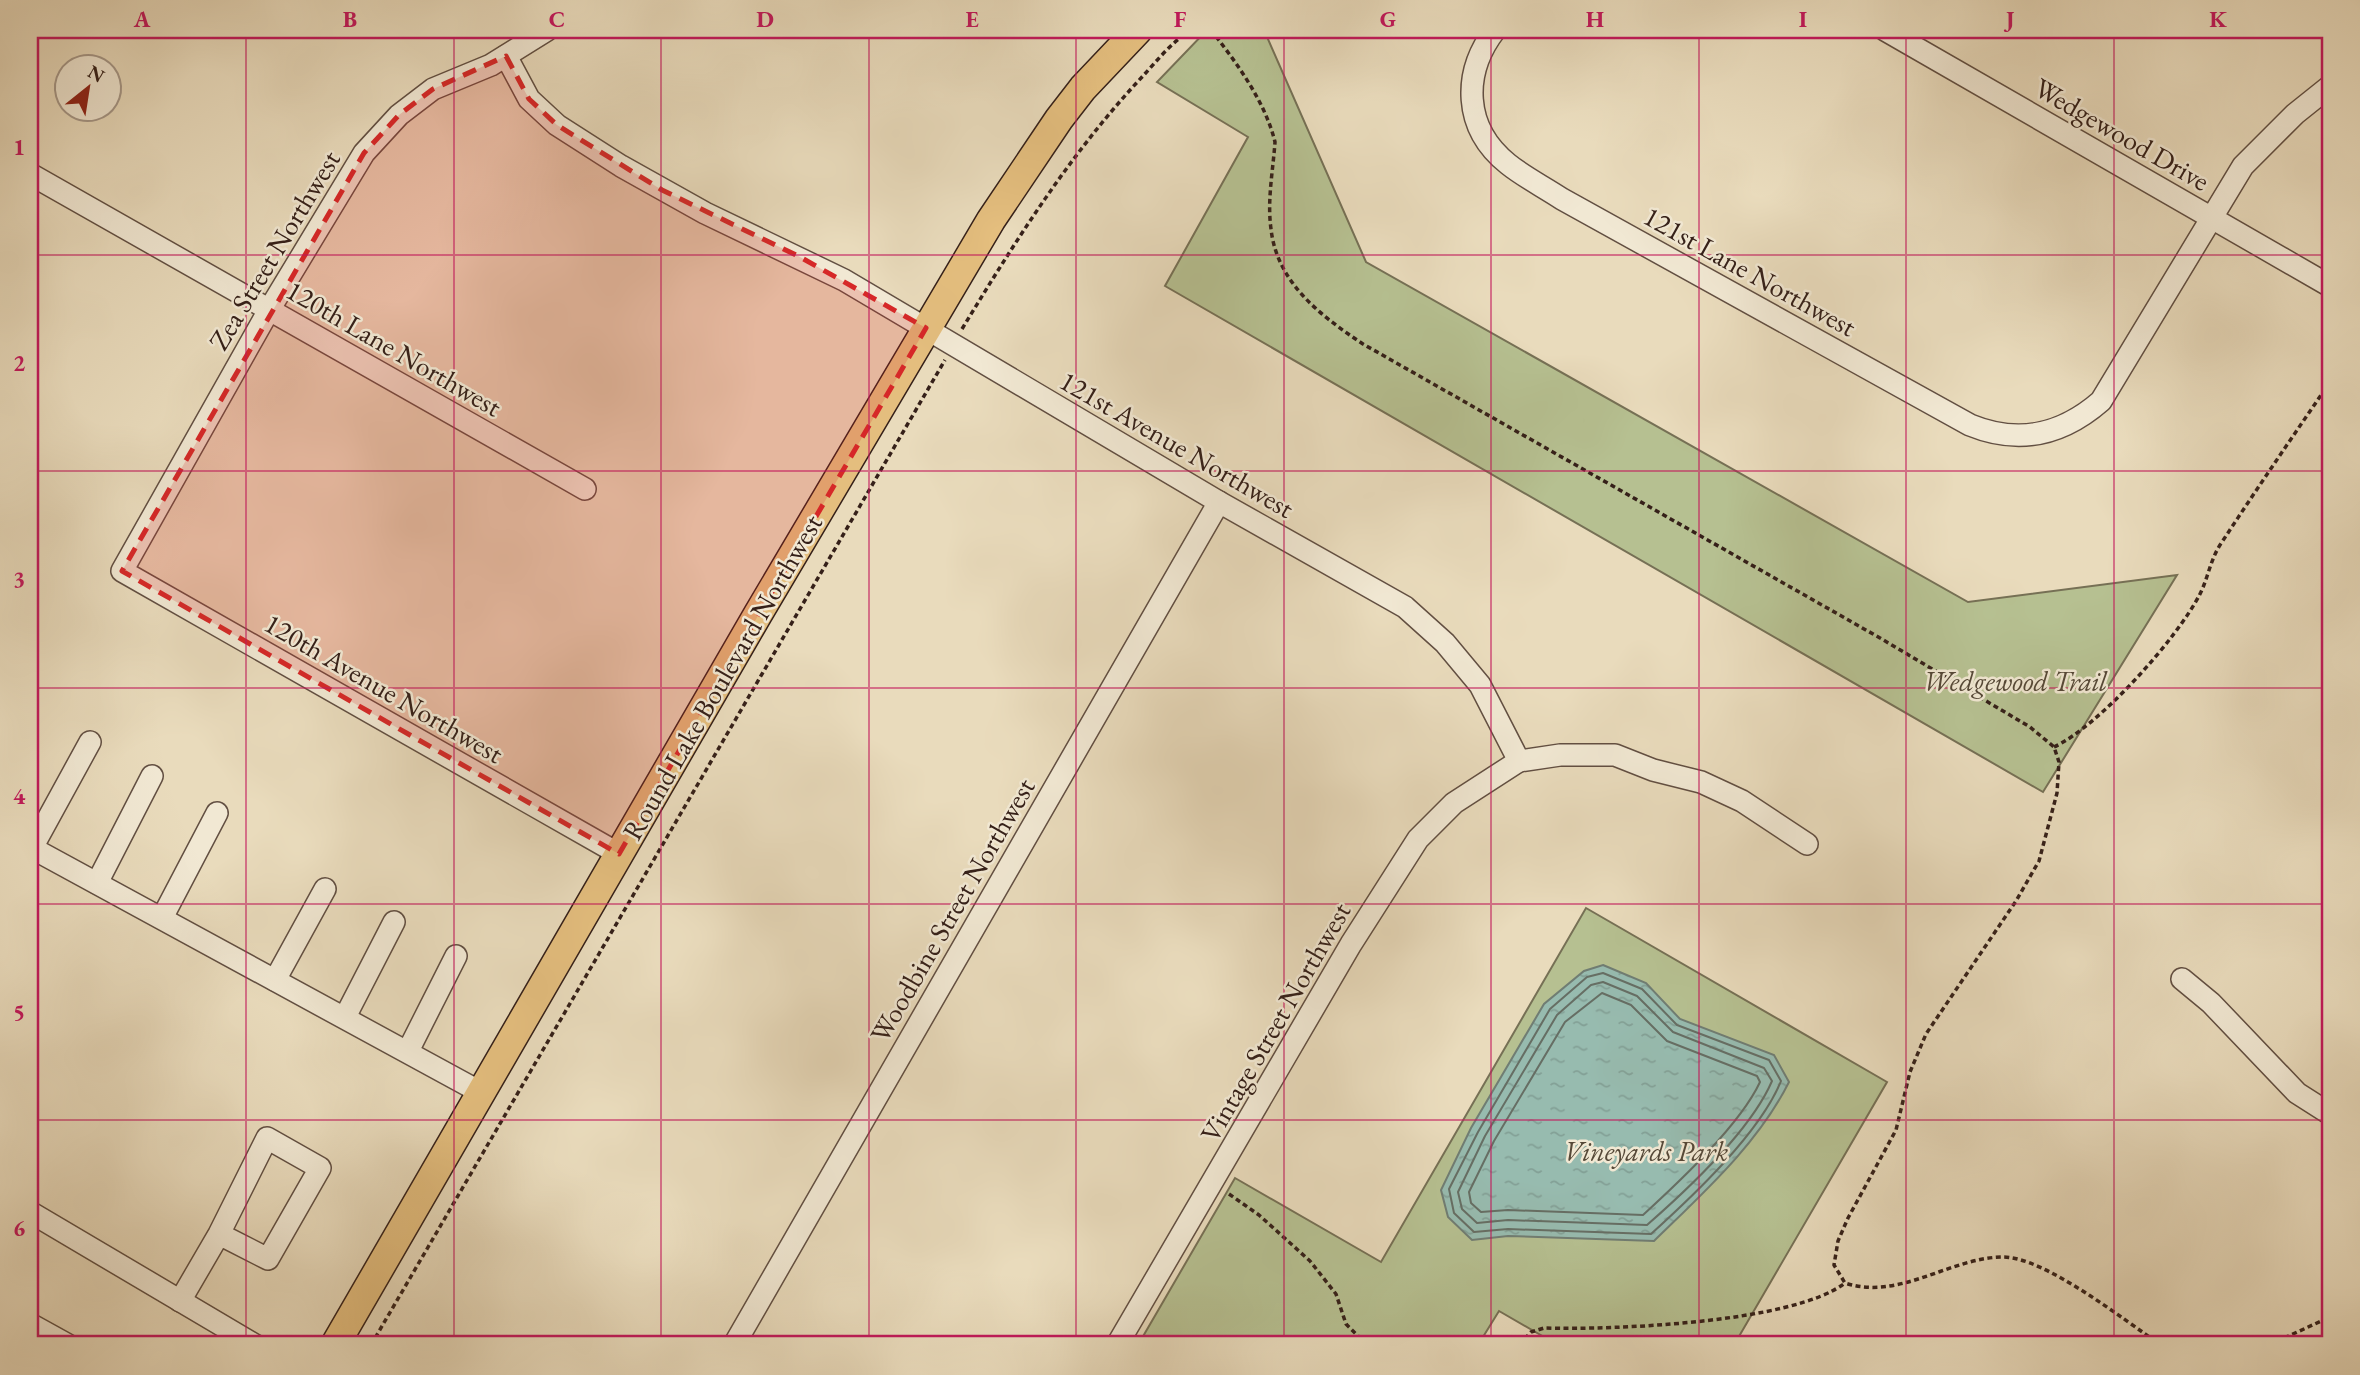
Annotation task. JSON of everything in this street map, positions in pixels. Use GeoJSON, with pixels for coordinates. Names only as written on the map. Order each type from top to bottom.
{"type":"FeatureCollection","features":[{"type":"Feature","properties":{"kind":"main road","name":"Round Lake Boulevard Northwest"},"geometry":{"type":"LineString","coordinates":[[335,1345],[926,328],[1040,144],[1083,88],[1138,30]]}},
{"type":"Feature","properties":{"kind":"street","name":"Zea Street Northwest"},"geometry":{"type":"LineString","coordinates":[[122,571],[269,310],[364,153],[398,115],[433,89],[506,56],[547,30]]}},
{"type":"Feature","properties":{"kind":"street","name":"121st Lane Northwest"},"geometry":{"type":"LineString","coordinates":[[1495,30],[1481,48],[1471,78],[1472,106],[1483,136],[1506,163],[1562,199],[1970,425],[1993,434],[2035,435],[2053,432],[2070,424],[2101,401],[2243,166],[2267,139],[2330,86]]}},
{"type":"Feature","properties":{"kind":"street","name":"Wedgewood Drive"},"geometry":{"type":"LineString","coordinates":[[1885,30],[2330,286]]}},
{"type":"Feature","properties":{"kind":"street","name":"121st Avenue Northwest"},"geometry":{"type":"LineString","coordinates":[[506,56],[529,99],[557,125],[662,190],[822,268],[1219,502],[1405,607],[1445,643],[1480,685],[1520,761]]}},
{"type":"Feature","properties":{"kind":"street","name":"120th Lane Northwest"},"geometry":{"type":"LineString","coordinates":[[30,174],[585,489]]}},
{"type":"Feature","properties":{"kind":"street","name":"Woodbine Street Northwest"},"geometry":{"type":"LineString","coordinates":[[734,1345],[1219,502]]}},
{"type":"Feature","properties":{"kind":"street","name":"120th Avenue Northwest"},"geometry":{"type":"LineString","coordinates":[[122,571],[619,854]]}},
{"type":"Feature","properties":{"kind":"street"},"geometry":{"type":"LineString","coordinates":[[90,742],[31,848],[482,1093]]}},
{"type":"Feature","properties":{"kind":"street"},"geometry":{"type":"LineString","coordinates":[[1520,761],[1560,755],[1615,755],[1653,770],[1701,782],[1732,796],[1807,844]]}},
{"type":"Feature","properties":{"kind":"street","name":"Vintage Street Northwest"},"geometry":{"type":"LineString","coordinates":[[1117,1345],[1351,944],[1418,839],[1454,803],[1520,761]]}},
{"type":"Feature","properties":{"kind":"street"},"geometry":{"type":"LineString","coordinates":[[97,883],[152,776]]}},
{"type":"Feature","properties":{"kind":"street"},"geometry":{"type":"LineString","coordinates":[[162,918],[217,813]]}},
{"type":"Feature","properties":{"kind":"street"},"geometry":{"type":"LineString","coordinates":[[275,979],[325,889]]}},
{"type":"Feature","properties":{"kind":"street"},"geometry":{"type":"LineString","coordinates":[[345,1017],[394,922]]}},
{"type":"Feature","properties":{"kind":"street"},"geometry":{"type":"LineString","coordinates":[[408,1051],[456,956]]}},
{"type":"Feature","properties":{"kind":"street"},"geometry":{"type":"LineString","coordinates":[[2182,979],[2211,1003],[2297,1093],[2330,1114]]}},
{"type":"Feature","properties":{"kind":"street"},"geometry":{"type":"LineString","coordinates":[[180,1301],[219,1234],[267,1138],[320,1168],[268,1259],[219,1234]]}},
{"type":"Feature","properties":{"kind":"street"},"geometry":{"type":"LineString","coordinates":[[30,1212],[255,1345]]}},
{"type":"Feature","properties":{"kind":"street"},"geometry":{"type":"LineString","coordinates":[[30,1324],[68,1345]]}},
{"type":"Feature","properties":{"kind":"path"},"geometry":{"type":"LineString","coordinates":[[371,1345],[1023,228],[1089,138],[1164,54],[1192,30]]}},
{"type":"Feature","properties":{"kind":"path"},"geometry":{"type":"LineString","coordinates":[[1211,30],[1245,80],[1272,130],[1275,142],[1271,231],[1284,268],[1312,307],[1363,344],[1880,638],[2030,727],[2054,747],[2059,762],[2058,783],[2044,848],[2024,890],[1940,1010],[1918,1051],[1890,1143],[1838,1241],[1834,1265],[1845,1283],[1874,1289],[1991,1259],[2014,1259],[2032,1263],[2161,1345]]}},
{"type":"Feature","properties":{"kind":"path"},"geometry":{"type":"LineString","coordinates":[[2054,747],[2080,731],[2134,680],[2179,626],[2200,594],[2220,545],[2330,382]]}},
{"type":"Feature","properties":{"kind":"path"},"geometry":{"type":"LineString","coordinates":[[1212,1185],[1259,1215],[1310,1261],[1336,1294],[1346,1324],[1367,1345]]}},
{"type":"Feature","properties":{"kind":"path"},"geometry":{"type":"LineString","coordinates":[[1519,1345],[1531,1332],[1544,1328],[1701,1322],[1799,1303],[1832,1293],[1845,1283]]}},
{"type":"Feature","properties":{"kind":"path"},"geometry":{"type":"LineString","coordinates":[[2269,1345],[2330,1317]]}},
{"type":"Feature","properties":{"kind":"path"},"geometry":{"type":"LineString","coordinates":[[1390,1345],[1446,1339],[1462,1345]]}},
{"type":"Feature","properties":{"kind":"highlighted area"},"geometry":{"type":"Polygon","coordinates":[[[506,56],[529,99],[557,125],[662,190],[800,257],[926,328],[619,854],[122,571],[364,153],[399,115],[433,89],[506,56]]]}},
{"type":"Feature","properties":{"kind":"green space","name":"Wedgewood Trail"},"geometry":{"type":"Polygon","coordinates":[[[1207,30],[1264,30],[1366,262],[1968,602],[2177,575],[2043,792],[1165,286],[1248,137],[1157,82],[1207,30]]]}},
{"type":"Feature","properties":{"kind":"green space","name":"Vineyards Park"},"geometry":{"type":"Polygon","coordinates":[[[1586,908],[1887,1082],[1734,1345],[1558,1345],[1499,1311],[1478,1345],[1138,1345],[1235,1178],[1381,1262],[1586,908]]]}},
{"type":"Feature","properties":{"kind":"water"},"geometry":{"type":"Polygon","coordinates":[[[1603,965],[1646,983],[1680,1019],[1774,1055],[1789,1082],[1746,1147],[1654,1241],[1508,1236],[1472,1240],[1448,1217],[1441,1190],[1471,1128],[1544,1004],[1584,971],[1603,965]]]}}]}
